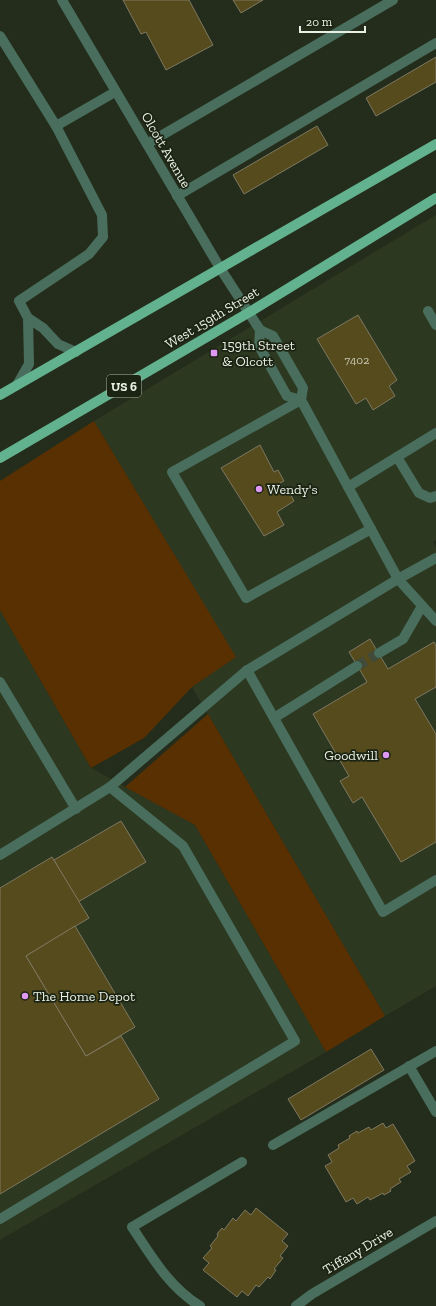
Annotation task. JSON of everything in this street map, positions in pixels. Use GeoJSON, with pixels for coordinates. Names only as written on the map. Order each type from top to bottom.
{"type":"FeatureCollection","features":[{"type":"Feature","properties":{"kind":"main road"},"geometry":{"type":"LineString","coordinates":[[0,395],[436,144]]}},
{"type":"Feature","properties":{"kind":"main road","name":"West 159th Street"},"geometry":{"type":"LineString","coordinates":[[0,458],[248,313],[436,198]]}},
{"type":"Feature","properties":{"kind":"street","name":"Olcott Avenue"},"geometry":{"type":"LineString","coordinates":[[62,0],[220,268],[260,330]]}},
{"type":"Feature","properties":{"kind":"street"},"geometry":{"type":"LineString","coordinates":[[147,144],[393,0]]}},
{"type":"Feature","properties":{"kind":"street"},"geometry":{"type":"LineString","coordinates":[[0,36],[56,126],[102,215],[103,237],[89,254],[19,301],[28,318],[29,364],[17,385]]}},
{"type":"Feature","properties":{"kind":"street"},"geometry":{"type":"LineString","coordinates":[[177,196],[436,42]]}},
{"type":"Feature","properties":{"kind":"street"},"geometry":{"type":"LineString","coordinates":[[56,126],[115,92]]}},
{"type":"Feature","properties":{"kind":"street"},"geometry":{"type":"LineString","coordinates":[[428,311],[436,325]]}},
{"type":"Feature","properties":{"kind":"street"},"geometry":{"type":"LineString","coordinates":[[28,318],[43,328],[58,344],[76,352]]}},
{"type":"Feature","properties":{"kind":"street"},"geometry":{"type":"LineString","coordinates":[[301,400],[287,396],[259,346],[260,330],[273,336],[303,388],[301,400],[398,579],[436,621]]}},
{"type":"Feature","properties":{"kind":"street"},"geometry":{"type":"LineString","coordinates":[[301,400],[172,472],[246,598],[371,529]]}},
{"type":"Feature","properties":{"kind":"street"},"geometry":{"type":"LineString","coordinates":[[348,487],[436,433]]}},
{"type":"Feature","properties":{"kind":"street"},"geometry":{"type":"LineString","coordinates":[[398,457],[419,493],[430,498],[436,496]]}},
{"type":"Feature","properties":{"kind":"street"},"geometry":{"type":"LineString","coordinates":[[0,855],[110,788],[247,670],[398,579],[436,558]]}},
{"type":"Feature","properties":{"kind":"street"},"geometry":{"type":"LineString","coordinates":[[378,654],[403,639],[422,606]]}},
{"type":"Feature","properties":{"kind":"street"},"geometry":{"type":"LineString","coordinates":[[274,718],[357,666]]}},
{"type":"Feature","properties":{"kind":"street"},"geometry":{"type":"LineString","coordinates":[[247,670],[382,912],[436,880]]}},
{"type":"Feature","properties":{"kind":"street"},"geometry":{"type":"LineString","coordinates":[[0,682],[76,808]]}},
{"type":"Feature","properties":{"kind":"street"},"geometry":{"type":"LineString","coordinates":[[0,1219],[295,1042],[183,846],[110,788]]}},
{"type":"Feature","properties":{"kind":"street"},"geometry":{"type":"LineString","coordinates":[[273,1145],[436,1051]]}},
{"type":"Feature","properties":{"kind":"street"},"geometry":{"type":"LineString","coordinates":[[409,1066],[436,1112]]}},
{"type":"Feature","properties":{"kind":"street"},"geometry":{"type":"LineString","coordinates":[[200,1306],[188,1298],[166,1278],[132,1227],[242,1162]]}},
{"type":"Feature","properties":{"kind":"street","name":"Tiffany Drive"},"geometry":{"type":"LineString","coordinates":[[296,1306],[312,1294],[436,1221]]}},
{"type":"Feature","properties":{"kind":"shaded area"},"geometry":{"type":"Polygon","coordinates":[[[436,215],[436,540],[433,542],[436,547],[436,986],[385,1016],[192,687],[235,657],[94,421],[436,215]]]}},
{"type":"Feature","properties":{"kind":"shaded area"},"geometry":{"type":"Polygon","coordinates":[[[94,421],[236,657],[192,687],[144,738],[91,768],[0,610],[0,481],[94,421]]]}},
{"type":"Feature","properties":{"kind":"shaded area"},"geometry":{"type":"Polygon","coordinates":[[[0,610],[91,768],[195,825],[326,1052],[0,1240],[0,610]]]}},
{"type":"Feature","properties":{"kind":"shaded area"},"geometry":{"type":"Polygon","coordinates":[[[208,714],[385,1016],[326,1052],[195,825],[125,787],[208,714]]]}},
{"type":"Feature","properties":{"kind":"building"},"geometry":{"type":"Polygon","coordinates":[[[123,0],[189,0],[213,45],[166,70],[146,32],[141,34],[123,0]]]}},
{"type":"Feature","properties":{"kind":"building"},"geometry":{"type":"Polygon","coordinates":[[[233,0],[263,0],[241,13],[233,0]]]}},
{"type":"Feature","properties":{"kind":"building"},"geometry":{"type":"Polygon","coordinates":[[[436,57],[436,82],[376,116],[366,98],[436,57]]]}},
{"type":"Feature","properties":{"kind":"building"},"geometry":{"type":"Polygon","coordinates":[[[317,126],[328,145],[244,194],[233,175],[317,126]]]}},
{"type":"Feature","properties":{"kind":"building"},"geometry":{"type":"Polygon","coordinates":[[[358,315],[397,380],[389,386],[395,396],[373,410],[366,398],[356,404],[317,339],[358,315]]]}},
{"type":"Feature","properties":{"kind":"building","name":"Wendy's"},"geometry":{"type":"Polygon","coordinates":[[[260,445],[274,472],[278,470],[284,481],[280,483],[288,496],[290,494],[294,501],[277,512],[284,525],[264,536],[221,468],[260,445]]]}},
{"type":"Feature","properties":{"kind":"building","name":"Goodwill"},"geometry":{"type":"Polygon","coordinates":[[[370,639],[388,669],[434,642],[436,646],[436,687],[415,699],[436,734],[436,842],[401,862],[362,797],[353,803],[340,781],[349,776],[313,714],[367,682],[349,652],[370,639]]]}},
{"type":"Feature","properties":{"kind":"building"},"geometry":{"type":"Polygon","coordinates":[[[121,821],[146,862],[78,902],[54,860],[121,821]]]}},
{"type":"Feature","properties":{"kind":"building","name":"The Home Depot"},"geometry":{"type":"Polygon","coordinates":[[[52,857],[89,918],[26,956],[86,1056],[121,1036],[159,1099],[0,1194],[0,888],[52,857]]]}},
{"type":"Feature","properties":{"kind":"building"},"geometry":{"type":"Polygon","coordinates":[[[75,926],[135,1027],[86,1056],[26,956],[75,926]]]}},
{"type":"Feature","properties":{"kind":"building"},"geometry":{"type":"Polygon","coordinates":[[[371,1049],[384,1070],[301,1120],[288,1099],[371,1049]]]}},
{"type":"Feature","properties":{"kind":"building"},"geometry":{"type":"Polygon","coordinates":[[[383,1123],[386,1128],[393,1124],[415,1161],[407,1166],[411,1172],[399,1179],[401,1182],[384,1195],[383,1193],[370,1200],[368,1197],[357,1204],[353,1198],[346,1202],[325,1166],[332,1162],[328,1155],[339,1148],[338,1145],[350,1138],[349,1136],[357,1131],[358,1133],[369,1127],[371,1130],[383,1123]]]}},
{"type":"Feature","properties":{"kind":"building"},"geometry":{"type":"Polygon","coordinates":[[[256,1208],[288,1234],[282,1241],[288,1246],[280,1256],[283,1258],[274,1269],[276,1270],[270,1279],[268,1277],[259,1287],[256,1285],[248,1296],[242,1291],[237,1297],[203,1270],[209,1263],[203,1258],[212,1248],[210,1246],[222,1228],[224,1230],[233,1218],[236,1221],[245,1210],[251,1215],[256,1208]]]}},
{"type":"Feature","properties":{"kind":"tunnel"},"geometry":{"type":"LineString","coordinates":[[357,666],[379,653]]}},
{"type":"Feature","properties":{"kind":"place","name":"159th Street & Olcott"},"geometry":{"type":"Point","coordinates":[214,353]}},
{"type":"Feature","properties":{"kind":"place","name":"Wendy's"},"geometry":{"type":"Point","coordinates":[259,489]}},
{"type":"Feature","properties":{"kind":"place","name":"Goodwill"},"geometry":{"type":"Point","coordinates":[386,755]}},
{"type":"Feature","properties":{"kind":"place","name":"The Home Depot"},"geometry":{"type":"Point","coordinates":[25,996]}}]}
